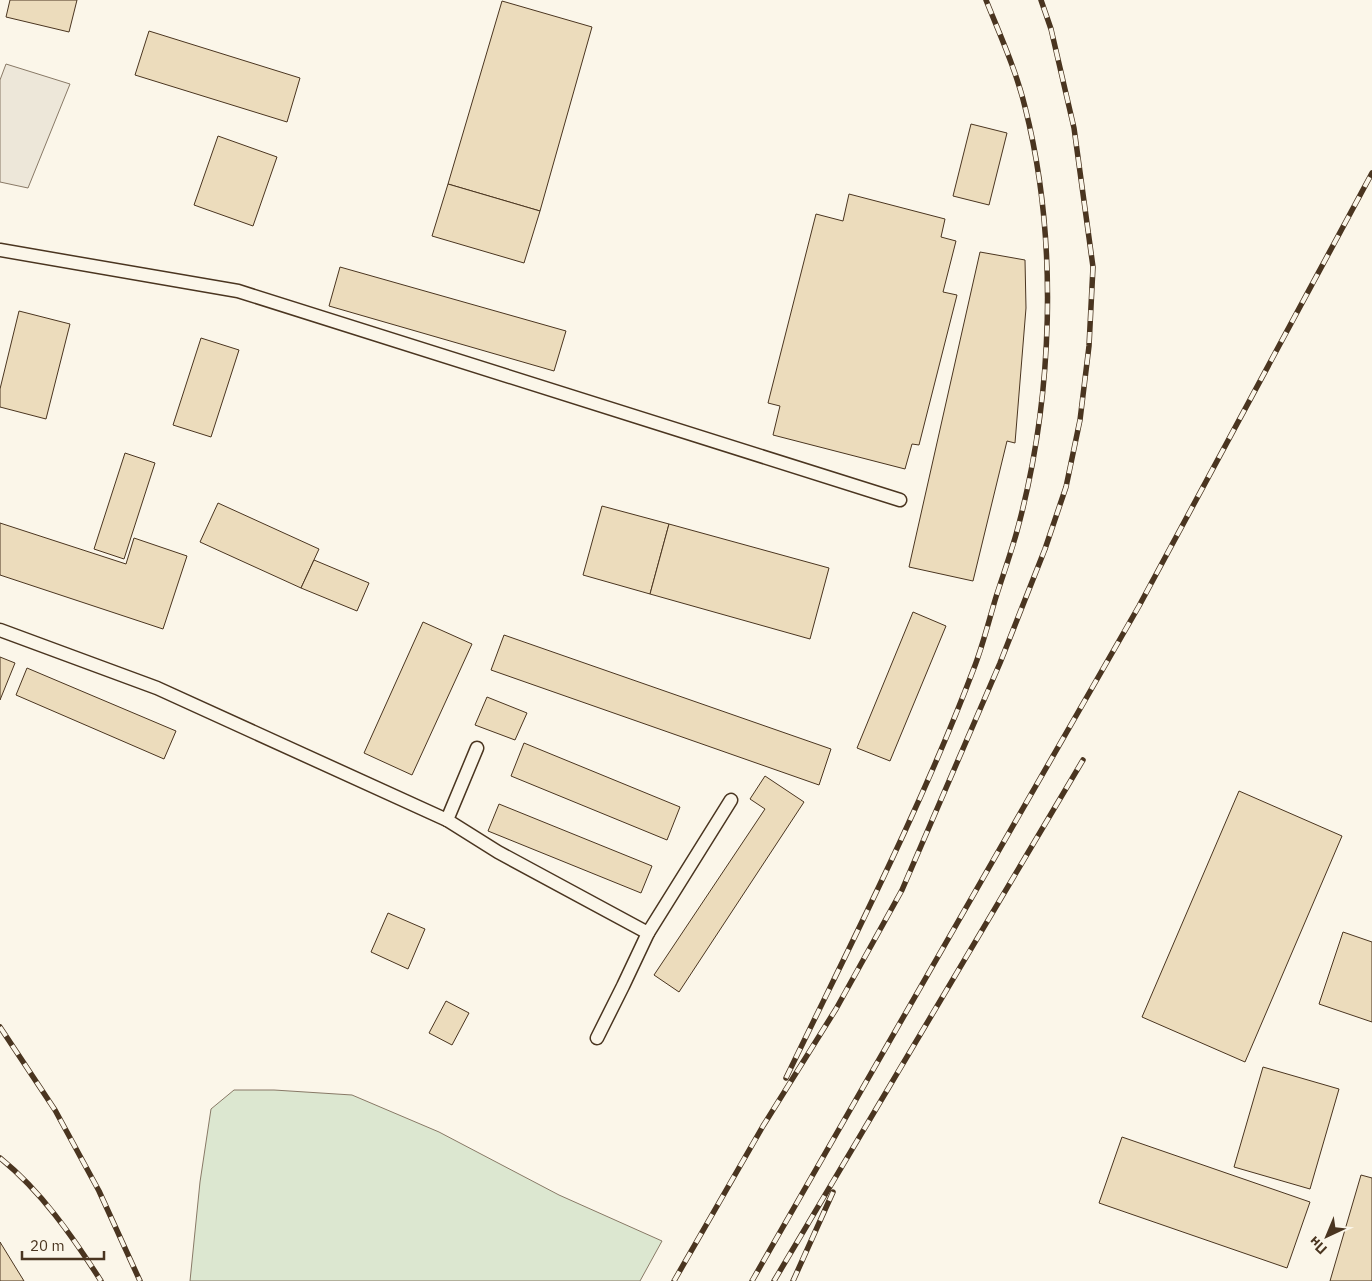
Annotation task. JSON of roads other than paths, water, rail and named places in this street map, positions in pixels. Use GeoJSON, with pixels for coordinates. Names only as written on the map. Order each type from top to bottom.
{"type":"FeatureCollection","features":[{"type":"Feature","properties":{"kind":"lane"},"geometry":{"type":"LineString","coordinates":[[0,250],[238,291],[900,500]]}},
{"type":"Feature","properties":{"kind":"lane"},"geometry":{"type":"LineString","coordinates":[[0,630],[157,688],[446,820],[498,852],[648,933]]}},
{"type":"Feature","properties":{"kind":"lane"},"geometry":{"type":"LineString","coordinates":[[446,820],[477,748]]}},
{"type":"Feature","properties":{"kind":"lane"},"geometry":{"type":"LineString","coordinates":[[597,1038],[648,933],[731,800]]}},
{"type":"Feature","properties":{"kind":"railway"},"geometry":{"type":"LineString","coordinates":[[786,1078],[908,824],[953,720],[980,650],[1015,539],[1029,480],[1038,428],[1047,320],[1047,265],[1043,211],[1036,158],[1025,107],[1017,80],[986,0]]}},
{"type":"Feature","properties":{"kind":"railway"},"geometry":{"type":"LineString","coordinates":[[674,1281],[763,1126],[836,1009],[902,890],[1000,663],[1045,549],[1066,487],[1080,420],[1089,346],[1093,267],[1074,128],[1051,29],[1041,0]]}},
{"type":"Feature","properties":{"kind":"railway"},"geometry":{"type":"LineString","coordinates":[[752,1281],[1139,606],[1372,173]]}},
{"type":"Feature","properties":{"kind":"railway"},"geometry":{"type":"LineString","coordinates":[[774,1281],[1083,760]]}},
{"type":"Feature","properties":{"kind":"railway"},"geometry":{"type":"LineString","coordinates":[[0,1027],[55,1110],[99,1191],[140,1281]]}},
{"type":"Feature","properties":{"kind":"railway"},"geometry":{"type":"LineString","coordinates":[[0,1158],[43,1200],[101,1281]]}},
{"type":"Feature","properties":{"kind":"railway"},"geometry":{"type":"LineString","coordinates":[[793,1281],[833,1192]]}}]}
